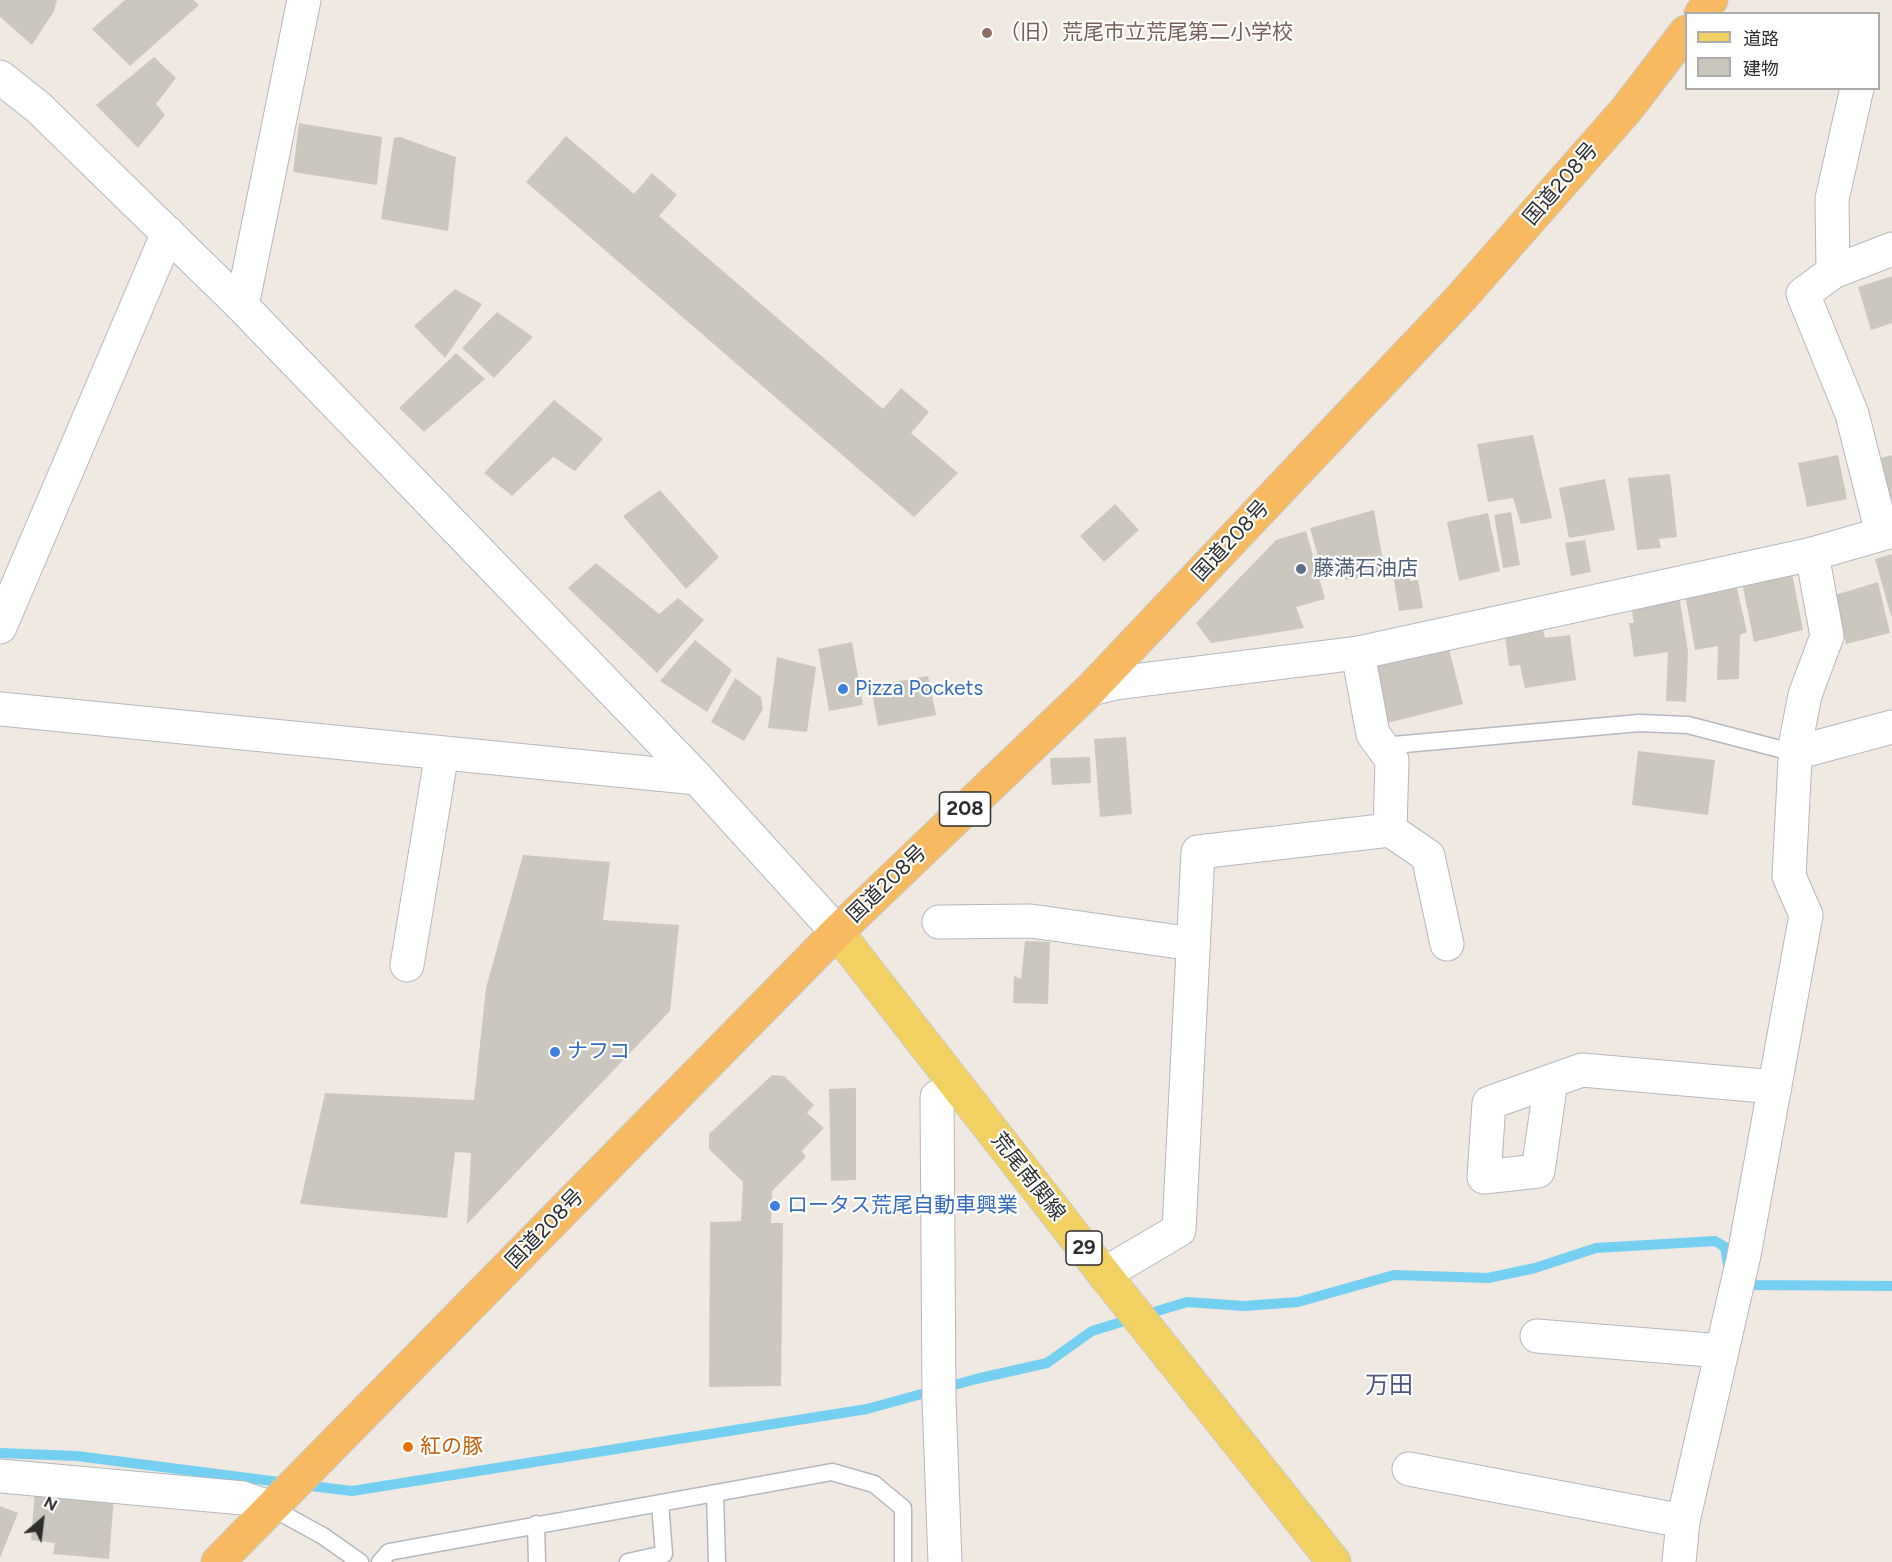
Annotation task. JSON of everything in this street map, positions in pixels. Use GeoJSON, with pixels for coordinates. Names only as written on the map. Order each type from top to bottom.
{"type":"FeatureCollection","features":[{"type":"Feature","properties":{"kind":"highway","name":"国道208号"},"geometry":{"type":"LineString","coordinates":[[218,1562],[837,932],[1091,689],[1460,299],[1626,111],[1685,34]]}},
{"type":"Feature","properties":{"kind":"main road","name":"荒尾南関線"},"geometry":{"type":"LineString","coordinates":[[837,932],[1104,1274],[1334,1562]]}},
{"type":"Feature","properties":{"kind":"street"},"geometry":{"type":"LineString","coordinates":[[242,306],[304,0]]}},
{"type":"Feature","properties":{"kind":"street"},"geometry":{"type":"LineString","coordinates":[[0,77],[39,108],[242,306],[697,778],[837,932]]}},
{"type":"Feature","properties":{"kind":"street"},"geometry":{"type":"LineString","coordinates":[[1833,272],[1832,200],[1857,90]]}},
{"type":"Feature","properties":{"kind":"street"},"geometry":{"type":"LineString","coordinates":[[0,627],[168,232]]}},
{"type":"Feature","properties":{"kind":"street"},"geometry":{"type":"LineString","coordinates":[[1091,689],[1116,683],[1358,653],[1812,554],[1887,532],[1852,414],[1803,294],[1833,272],[1892,249]]}},
{"type":"Feature","properties":{"kind":"street"},"geometry":{"type":"LineString","coordinates":[[1679,1562],[1683,1521],[1744,1256],[1806,915],[1789,876],[1795,753],[1805,695],[1827,636],[1812,554]]}},
{"type":"Feature","properties":{"kind":"street"},"geometry":{"type":"LineString","coordinates":[[1358,653],[1373,734],[1392,760],[1390,830]]}},
{"type":"Feature","properties":{"kind":"street"},"geometry":{"type":"LineString","coordinates":[[0,709],[697,778]]}},
{"type":"Feature","properties":{"kind":"street"},"geometry":{"type":"LineString","coordinates":[[1795,753],[1892,727]]}},
{"type":"Feature","properties":{"kind":"street"},"geometry":{"type":"LineString","coordinates":[[407,965],[442,753]]}},
{"type":"Feature","properties":{"kind":"street"},"geometry":{"type":"LineString","coordinates":[[1104,1274],[1179,1230],[1198,852],[1390,830],[1428,856],[1447,944]]}},
{"type":"Feature","properties":{"kind":"street"},"geometry":{"type":"LineString","coordinates":[[939,922],[1030,921],[1193,944]]}},
{"type":"Feature","properties":{"kind":"street"},"geometry":{"type":"LineString","coordinates":[[1551,1081],[1582,1070],[1775,1087]]}},
{"type":"Feature","properties":{"kind":"street"},"geometry":{"type":"LineString","coordinates":[[945,1562],[939,1399],[937,1097],[959,1088]]}},
{"type":"Feature","properties":{"kind":"street"},"geometry":{"type":"LineString","coordinates":[[1537,1336],[1722,1351]]}},
{"type":"Feature","properties":{"kind":"street"},"geometry":{"type":"LineString","coordinates":[[1409,1469],[1683,1521]]}},
{"type":"Feature","properties":{"kind":"street"},"geometry":{"type":"LineString","coordinates":[[0,1476],[243,1498],[272,1508]]}},
{"type":"Feature","properties":{"kind":"lane"},"geometry":{"type":"LineString","coordinates":[[1382,746],[1639,723],[1688,725],[1795,753]]}},
{"type":"Feature","properties":{"kind":"lane"},"geometry":{"type":"LineString","coordinates":[[380,1562],[389,1552],[832,1472],[874,1484],[903,1508],[903,1562]]}},
{"type":"Feature","properties":{"kind":"lane"},"geometry":{"type":"LineString","coordinates":[[715,1494],[717,1562]]}},
{"type":"Feature","properties":{"kind":"lane"},"geometry":{"type":"LineString","coordinates":[[628,1562],[664,1554],[660,1503]]}},
{"type":"Feature","properties":{"kind":"lane"},"geometry":{"type":"LineString","coordinates":[[272,1508],[323,1536],[360,1562]]}},
{"type":"Feature","properties":{"kind":"lane"},"geometry":{"type":"LineString","coordinates":[[536,1524],[537,1562]]}},
{"type":"Feature","properties":{"kind":"building"},"geometry":{"type":"Polygon","coordinates":[[[0,0],[57,0],[54,11],[32,45],[0,17],[0,0]]]}},
{"type":"Feature","properties":{"kind":"building"},"geometry":{"type":"Polygon","coordinates":[[[125,0],[194,0],[199,5],[130,66],[92,29],[125,0]]]}},
{"type":"Feature","properties":{"kind":"building"},"geometry":{"type":"Polygon","coordinates":[[[154,57],[176,78],[156,104],[165,115],[138,148],[96,105],[154,57]]]}},
{"type":"Feature","properties":{"kind":"building"},"geometry":{"type":"Polygon","coordinates":[[[299,123],[382,137],[377,185],[293,172],[299,123]]]}},
{"type":"Feature","properties":{"kind":"building"},"geometry":{"type":"Polygon","coordinates":[[[566,136],[634,194],[652,173],[677,195],[659,216],[883,409],[901,388],[929,412],[911,433],[958,473],[914,517],[526,182],[566,136]]]}},
{"type":"Feature","properties":{"kind":"building"},"geometry":{"type":"Polygon","coordinates":[[[400,137],[456,157],[448,231],[381,219],[394,138],[400,137]]]}},
{"type":"Feature","properties":{"kind":"building"},"geometry":{"type":"Polygon","coordinates":[[[1892,276],[1892,323],[1871,330],[1858,287],[1892,276]]]}},
{"type":"Feature","properties":{"kind":"building"},"geometry":{"type":"Polygon","coordinates":[[[455,289],[482,304],[445,358],[414,326],[455,289]]]}},
{"type":"Feature","properties":{"kind":"building"},"geometry":{"type":"Polygon","coordinates":[[[497,312],[533,337],[494,378],[462,348],[497,312]]]}},
{"type":"Feature","properties":{"kind":"building"},"geometry":{"type":"Polygon","coordinates":[[[456,353],[485,379],[424,432],[399,408],[456,353]]]}},
{"type":"Feature","properties":{"kind":"building"},"geometry":{"type":"Polygon","coordinates":[[[554,400],[603,439],[575,471],[553,457],[512,496],[484,473],[554,400]]]}},
{"type":"Feature","properties":{"kind":"building"},"geometry":{"type":"Polygon","coordinates":[[[1533,435],[1552,518],[1521,524],[1513,498],[1488,502],[1477,444],[1533,435]]]}},
{"type":"Feature","properties":{"kind":"building"},"geometry":{"type":"Polygon","coordinates":[[[1838,455],[1847,499],[1807,507],[1798,463],[1838,455]]]}},
{"type":"Feature","properties":{"kind":"building"},"geometry":{"type":"Polygon","coordinates":[[[1892,455],[1892,498],[1884,500],[1874,460],[1892,455]]]}},
{"type":"Feature","properties":{"kind":"building"},"geometry":{"type":"Polygon","coordinates":[[[1670,474],[1677,537],[1659,539],[1661,548],[1637,550],[1628,478],[1670,474]]]}},
{"type":"Feature","properties":{"kind":"building"},"geometry":{"type":"Polygon","coordinates":[[[1605,479],[1615,530],[1569,538],[1559,488],[1605,479]]]}},
{"type":"Feature","properties":{"kind":"building"},"geometry":{"type":"Polygon","coordinates":[[[660,490],[719,557],[686,589],[623,516],[660,490]]]}},
{"type":"Feature","properties":{"kind":"building"},"geometry":{"type":"Polygon","coordinates":[[[1115,504],[1139,530],[1104,562],[1080,536],[1115,504]]]}},
{"type":"Feature","properties":{"kind":"building"},"geometry":{"type":"Polygon","coordinates":[[[1374,510],[1385,573],[1346,580],[1343,563],[1321,567],[1310,528],[1374,510]]]}},
{"type":"Feature","properties":{"kind":"building"},"geometry":{"type":"Polygon","coordinates":[[[1511,512],[1520,565],[1503,568],[1494,515],[1511,512]]]}},
{"type":"Feature","properties":{"kind":"building"},"geometry":{"type":"Polygon","coordinates":[[[1488,513],[1500,571],[1459,581],[1447,522],[1488,513]]]}},
{"type":"Feature","properties":{"kind":"building"},"geometry":{"type":"Polygon","coordinates":[[[1306,531],[1325,599],[1296,607],[1304,628],[1211,643],[1196,623],[1276,540],[1306,531]]]}},
{"type":"Feature","properties":{"kind":"building"},"geometry":{"type":"Polygon","coordinates":[[[1585,540],[1591,572],[1571,576],[1565,543],[1585,540]]]}},
{"type":"Feature","properties":{"kind":"building"},"geometry":{"type":"Polygon","coordinates":[[[1892,554],[1892,616],[1891,616],[1875,559],[1892,554]]]}},
{"type":"Feature","properties":{"kind":"building"},"geometry":{"type":"Polygon","coordinates":[[[596,563],[659,614],[678,598],[704,620],[657,673],[568,588],[596,563]]]}},
{"type":"Feature","properties":{"kind":"building"},"geometry":{"type":"Polygon","coordinates":[[[1408,571],[1410,581],[1418,580],[1423,608],[1399,611],[1393,574],[1408,571]]]}},
{"type":"Feature","properties":{"kind":"building"},"geometry":{"type":"Polygon","coordinates":[[[1792,573],[1803,630],[1754,642],[1742,582],[1792,573]]]}},
{"type":"Feature","properties":{"kind":"building"},"geometry":{"type":"Polygon","coordinates":[[[1878,582],[1890,633],[1846,644],[1835,595],[1878,582]]]}},
{"type":"Feature","properties":{"kind":"building"},"geometry":{"type":"Polygon","coordinates":[[[1736,584],[1747,632],[1740,635],[1739,679],[1717,680],[1718,646],[1695,650],[1685,594],[1736,584]]]}},
{"type":"Feature","properties":{"kind":"building"},"geometry":{"type":"Polygon","coordinates":[[[1679,595],[1688,652],[1686,702],[1666,701],[1668,652],[1634,657],[1629,623],[1634,623],[1631,606],[1679,595]]]}},
{"type":"Feature","properties":{"kind":"building"},"geometry":{"type":"Polygon","coordinates":[[[1543,630],[1545,638],[1570,635],[1576,680],[1525,688],[1520,665],[1509,666],[1505,636],[1543,630]]]}},
{"type":"Feature","properties":{"kind":"building"},"geometry":{"type":"Polygon","coordinates":[[[695,640],[732,670],[707,712],[660,681],[695,640]]]}},
{"type":"Feature","properties":{"kind":"building"},"geometry":{"type":"Polygon","coordinates":[[[852,642],[863,705],[829,711],[818,649],[852,642]]]}},
{"type":"Feature","properties":{"kind":"building"},"geometry":{"type":"Polygon","coordinates":[[[1448,645],[1463,704],[1387,723],[1372,663],[1448,645]]]}},
{"type":"Feature","properties":{"kind":"building"},"geometry":{"type":"Polygon","coordinates":[[[777,657],[816,667],[807,732],[768,728],[777,657]]]}},
{"type":"Feature","properties":{"kind":"building"},"geometry":{"type":"Polygon","coordinates":[[[928,676],[936,715],[878,726],[871,686],[928,676]]]}},
{"type":"Feature","properties":{"kind":"building"},"geometry":{"type":"Polygon","coordinates":[[[735,678],[761,697],[763,709],[744,741],[711,722],[735,678]]]}},
{"type":"Feature","properties":{"kind":"building"},"geometry":{"type":"Polygon","coordinates":[[[1126,737],[1132,814],[1100,817],[1094,739],[1126,737]]]}},
{"type":"Feature","properties":{"kind":"building"},"geometry":{"type":"Polygon","coordinates":[[[1638,751],[1715,760],[1708,815],[1632,805],[1638,751]]]}},
{"type":"Feature","properties":{"kind":"building"},"geometry":{"type":"Polygon","coordinates":[[[1090,757],[1091,783],[1052,785],[1050,758],[1090,757]]]}},
{"type":"Feature","properties":{"kind":"building","name":"ナフコ"},"geometry":{"type":"Polygon","coordinates":[[[523,855],[610,862],[603,920],[679,925],[670,1011],[467,1224],[471,1153],[455,1152],[447,1218],[300,1204],[325,1093],[474,1100],[486,988],[523,855]]]}},
{"type":"Feature","properties":{"kind":"building"},"geometry":{"type":"Polygon","coordinates":[[[1025,941],[1050,942],[1048,1004],[1013,1003],[1014,976],[1021,979],[1025,941]]]}},
{"type":"Feature","properties":{"kind":"building"},"geometry":{"type":"Polygon","coordinates":[[[772,1075],[784,1076],[814,1105],[807,1113],[824,1128],[802,1151],[806,1157],[772,1191],[771,1223],[783,1223],[781,1386],[709,1387],[710,1222],[741,1221],[743,1182],[709,1149],[709,1134],[772,1075]]]}},
{"type":"Feature","properties":{"kind":"building"},"geometry":{"type":"Polygon","coordinates":[[[856,1088],[856,1180],[831,1181],[829,1089],[856,1088]]]}},
{"type":"Feature","properties":{"kind":"building"},"geometry":{"type":"Polygon","coordinates":[[[35,1490],[114,1497],[109,1559],[53,1554],[55,1543],[31,1540],[35,1490]]]}},
{"type":"Feature","properties":{"kind":"building"},"geometry":{"type":"Polygon","coordinates":[[[0,1506],[18,1513],[0,1558],[0,1506]]]}},
{"type":"Feature","properties":{"kind":"waterway"},"geometry":{"type":"LineString","coordinates":[[303,1485],[352,1491],[867,1409],[976,1379],[1047,1363],[1092,1331],[1187,1302],[1244,1306],[1298,1302],[1394,1275],[1488,1278],[1535,1268],[1596,1248],[1715,1241],[1725,1247],[1729,1271]]}},
{"type":"Feature","properties":{"kind":"waterway"},"geometry":{"type":"LineString","coordinates":[[1741,1280],[1751,1285],[1892,1286]]}},
{"type":"Feature","properties":{"kind":"waterway"},"geometry":{"type":"LineString","coordinates":[[0,1453],[77,1456],[287,1483]]}},
{"type":"Feature","properties":{"kind":"place","name":"（旧）荒尾市立荒尾第二小学校"},"geometry":{"type":"Point","coordinates":[987,33]}},
{"type":"Feature","properties":{"kind":"place","name":"藤満石油店"},"geometry":{"type":"Point","coordinates":[1301,569]}},
{"type":"Feature","properties":{"kind":"place","name":"Pizza Pockets"},"geometry":{"type":"Point","coordinates":[843,689]}},
{"type":"Feature","properties":{"kind":"place","name":"ナフコ"},"geometry":{"type":"Point","coordinates":[555,1052]}},
{"type":"Feature","properties":{"kind":"place","name":"ロータス荒尾自動車興業"},"geometry":{"type":"Point","coordinates":[775,1206]}},
{"type":"Feature","properties":{"kind":"place","name":"紅の豚"},"geometry":{"type":"Point","coordinates":[408,1447]}},
{"type":"Feature","properties":{"kind":"district","name":"万田"},"geometry":{"type":"Point","coordinates":[1389,1386]}}]}
